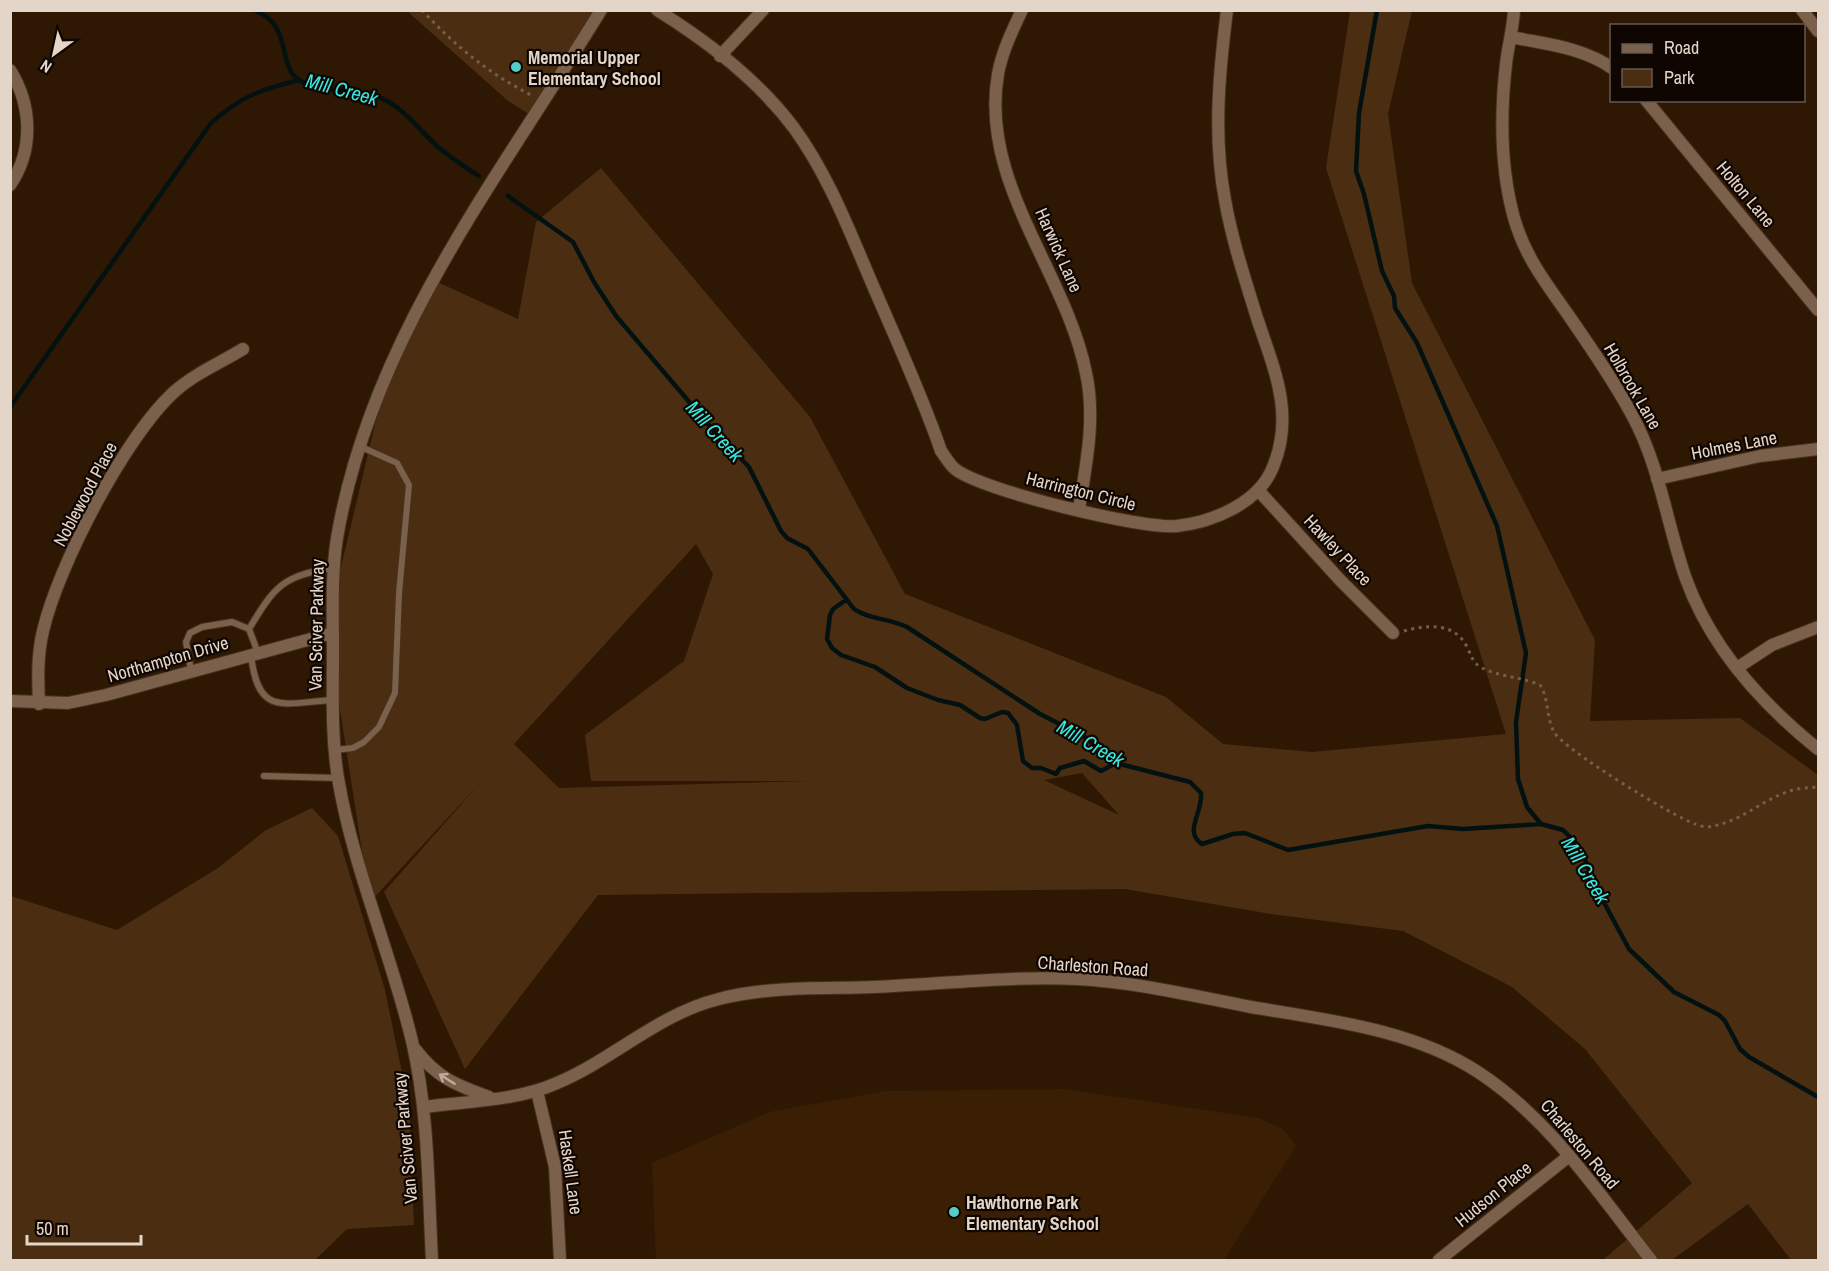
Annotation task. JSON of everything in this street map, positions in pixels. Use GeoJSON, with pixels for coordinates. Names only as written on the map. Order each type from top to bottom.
{"type":"FeatureCollection","features":[{"type":"Feature","properties":{"kind":"street","name":"Van Sciver Parkway"},"geometry":{"type":"LineString","coordinates":[[432,1260],[424,1107],[413,1045],[353,844],[338,778],[334,750],[333,568],[344,501],[359,446],[394,353],[412,316],[602,10]]}},
{"type":"Feature","properties":{"kind":"street","name":"Harrington Circle"},"geometry":{"type":"LineString","coordinates":[[657,10],[720,56],[794,128],[820,170],[852,235],[941,451],[955,469],[995,487],[1155,526],[1176,526],[1216,516],[1248,500],[1272,470],[1280,449],[1283,409],[1275,365],[1236,248],[1222,181],[1218,120],[1227,10]]}},
{"type":"Feature","properties":{"kind":"street"},"geometry":{"type":"LineString","coordinates":[[720,56],[763,10]]}},
{"type":"Feature","properties":{"kind":"street","name":"Harwick Lane"},"geometry":{"type":"LineString","coordinates":[[1022,10],[998,72],[995,95],[997,138],[1001,157],[1030,232],[1075,333],[1087,375],[1089,435],[1079,509]]}},
{"type":"Feature","properties":{"kind":"street","name":"Holbrook Lane"},"geometry":{"type":"LineString","coordinates":[[1514,10],[1504,83],[1504,174],[1514,219],[1530,262],[1622,397],[1644,439],[1686,578],[1719,644],[1782,720],[1818,748]]}},
{"type":"Feature","properties":{"kind":"street"},"geometry":{"type":"LineString","coordinates":[[1802,10],[1818,31]]}},
{"type":"Feature","properties":{"kind":"street"},"geometry":{"type":"LineString","coordinates":[[1511,37],[1586,54],[1610,67]]}},
{"type":"Feature","properties":{"kind":"street"},"geometry":{"type":"LineString","coordinates":[[10,70],[24,100],[28,131],[22,163],[10,185]]}},
{"type":"Feature","properties":{"kind":"street","name":"Holton Lane"},"geometry":{"type":"LineString","coordinates":[[1648,102],[1818,310]]}},
{"type":"Feature","properties":{"kind":"street","name":"Noblewood Place"},"geometry":{"type":"LineString","coordinates":[[39,704],[37,662],[47,616],[84,530],[124,456],[150,418],[175,391],[203,371],[243,349]]}},
{"type":"Feature","properties":{"kind":"street","name":"Holmes Lane"},"geometry":{"type":"LineString","coordinates":[[1657,479],[1760,456],[1818,449]]}},
{"type":"Feature","properties":{"kind":"street","name":"Hawley Place"},"geometry":{"type":"LineString","coordinates":[[1258,490],[1340,580],[1394,633]]}},
{"type":"Feature","properties":{"kind":"street"},"geometry":{"type":"LineString","coordinates":[[1737,668],[1783,639],[1818,627]]}},
{"type":"Feature","properties":{"kind":"street","name":"Northampton Drive"},"geometry":{"type":"LineString","coordinates":[[10,701],[39,704],[68,703],[106,695],[333,633]]}},
{"type":"Feature","properties":{"kind":"street","name":"Charleston Road"},"geometry":{"type":"LineString","coordinates":[[424,1107],[537,1091],[607,1057],[666,1018],[720,998],[846,988],[1075,979],[1164,989],[1282,1011],[1428,1046],[1478,1072],[1516,1100],[1545,1126],[1651,1260]]}},
{"type":"Feature","properties":{"kind":"street"},"geometry":{"type":"LineString","coordinates":[[413,1045],[429,1068],[458,1086],[492,1098]]}},
{"type":"Feature","properties":{"kind":"street","name":"Haskell Lane"},"geometry":{"type":"LineString","coordinates":[[537,1091],[555,1167],[561,1227],[560,1260]]}},
{"type":"Feature","properties":{"kind":"street","name":"Hudson Place"},"geometry":{"type":"LineString","coordinates":[[1438,1260],[1569,1156]]}},
{"type":"Feature","properties":{"kind":"lane"},"geometry":{"type":"LineString","coordinates":[[334,750],[353,748],[364,742],[379,727],[395,693],[399,593],[409,484],[397,463],[359,446]]}},
{"type":"Feature","properties":{"kind":"lane"},"geometry":{"type":"LineString","coordinates":[[333,568],[302,573],[285,581],[265,601],[249,629],[254,654],[253,678],[259,692],[268,700],[283,703],[333,700]]}},
{"type":"Feature","properties":{"kind":"lane"},"geometry":{"type":"LineString","coordinates":[[191,670],[186,642],[190,633],[202,627],[232,622],[249,629]]}},
{"type":"Feature","properties":{"kind":"lane"},"geometry":{"type":"LineString","coordinates":[[264,776],[338,778]]}},
{"type":"Feature","properties":{"kind":"path"},"geometry":{"type":"LineString","coordinates":[[422,10],[454,44],[482,66],[501,80],[544,102]]}},
{"type":"Feature","properties":{"kind":"path"},"geometry":{"type":"LineString","coordinates":[[1394,633],[1423,626],[1443,627],[1456,633],[1480,667],[1533,681],[1544,691],[1546,709],[1555,734],[1576,751],[1663,807],[1694,824],[1710,827],[1732,821],[1788,791],[1818,787]]}},
{"type":"Feature","properties":{"kind":"shaded area","name":"Hawthorne Park Elementary School"},"geometry":{"type":"Polygon","coordinates":[[[1063,1089],[1259,1118],[1283,1129],[1296,1146],[1224,1260],[656,1260],[652,1163],[769,1112],[886,1091],[1063,1089]]]}},
{"type":"Feature","properties":{"kind":"green space","name":"Memorial Upper Elementary School"},"geometry":{"type":"Polygon","coordinates":[[[407,11],[603,11],[535,118],[507,100],[407,11]]]}},
{"type":"Feature","properties":{"kind":"green space"},"geometry":{"type":"Polygon","coordinates":[[[1350,11],[1412,11],[1388,114],[1412,283],[1595,640],[1590,721],[1740,718],[1818,775],[1818,1260],[1791,1260],[1748,1204],[1672,1260],[1603,1260],[1692,1183],[1585,1049],[1512,987],[1403,931],[1271,914],[1125,889],[598,895],[465,1069],[384,892],[479,784],[370,902],[327,626],[391,357],[433,280],[518,319],[536,222],[601,168],[810,417],[905,594],[1166,697],[1223,744],[1312,752],[1506,734],[1326,168],[1350,11]],[[696,544],[514,744],[559,788],[811,781],[591,781],[585,735],[684,661],[713,574],[696,544]],[[1082,773],[1044,780],[1119,815],[1082,773]]]}},
{"type":"Feature","properties":{"kind":"green space"},"geometry":{"type":"Polygon","coordinates":[[[312,808],[338,836],[385,990],[409,1107],[414,1225],[347,1229],[315,1260],[11,1260],[11,896],[117,930],[218,868],[266,830],[312,808]]]}},
{"type":"Feature","properties":{"kind":"waterway","name":"Mill Creek"},"geometry":{"type":"LineString","coordinates":[[254,10],[275,25],[288,65],[299,80],[319,88],[366,94],[387,101],[407,116],[443,151],[479,176]]}},
{"type":"Feature","properties":{"kind":"waterway"},"geometry":{"type":"LineString","coordinates":[[1377,10],[1359,113],[1356,171],[1364,194],[1382,271],[1394,296],[1395,308],[1417,343],[1497,526],[1526,653],[1516,722],[1518,779],[1527,807],[1541,824]]}},
{"type":"Feature","properties":{"kind":"waterway"},"geometry":{"type":"LineString","coordinates":[[10,407],[211,123],[252,95],[299,80]]}},
{"type":"Feature","properties":{"kind":"waterway","name":"Mill Creek"},"geometry":{"type":"LineString","coordinates":[[508,196],[573,242],[594,282],[616,316],[714,431],[749,467],[781,531],[787,538],[808,549],[854,609],[860,613],[907,627],[1040,714],[1085,737],[1116,763],[1190,782],[1201,793],[1194,834],[1202,844],[1233,834],[1245,833],[1288,850],[1428,826],[1463,829],[1541,824],[1563,830],[1576,843],[1629,949],[1674,992],[1719,1015],[1725,1021],[1740,1049],[1749,1057],[1818,1097]]}},
{"type":"Feature","properties":{"kind":"waterway"},"geometry":{"type":"LineString","coordinates":[[846,600],[833,609],[830,615],[827,639],[832,648],[841,655],[875,667],[907,688],[938,700],[960,705],[980,718],[985,719],[1002,712],[1008,713],[1017,725],[1023,761],[1032,768],[1041,768],[1056,774],[1060,768],[1084,761],[1101,771],[1116,763]]}},
{"type":"Feature","properties":{"kind":"place","name":"Memorial Upper Elementary School"},"geometry":{"type":"Point","coordinates":[516,67]}},
{"type":"Feature","properties":{"kind":"place","name":"Hawthorne Park Elementary School"},"geometry":{"type":"Point","coordinates":[954,1212]}}]}
